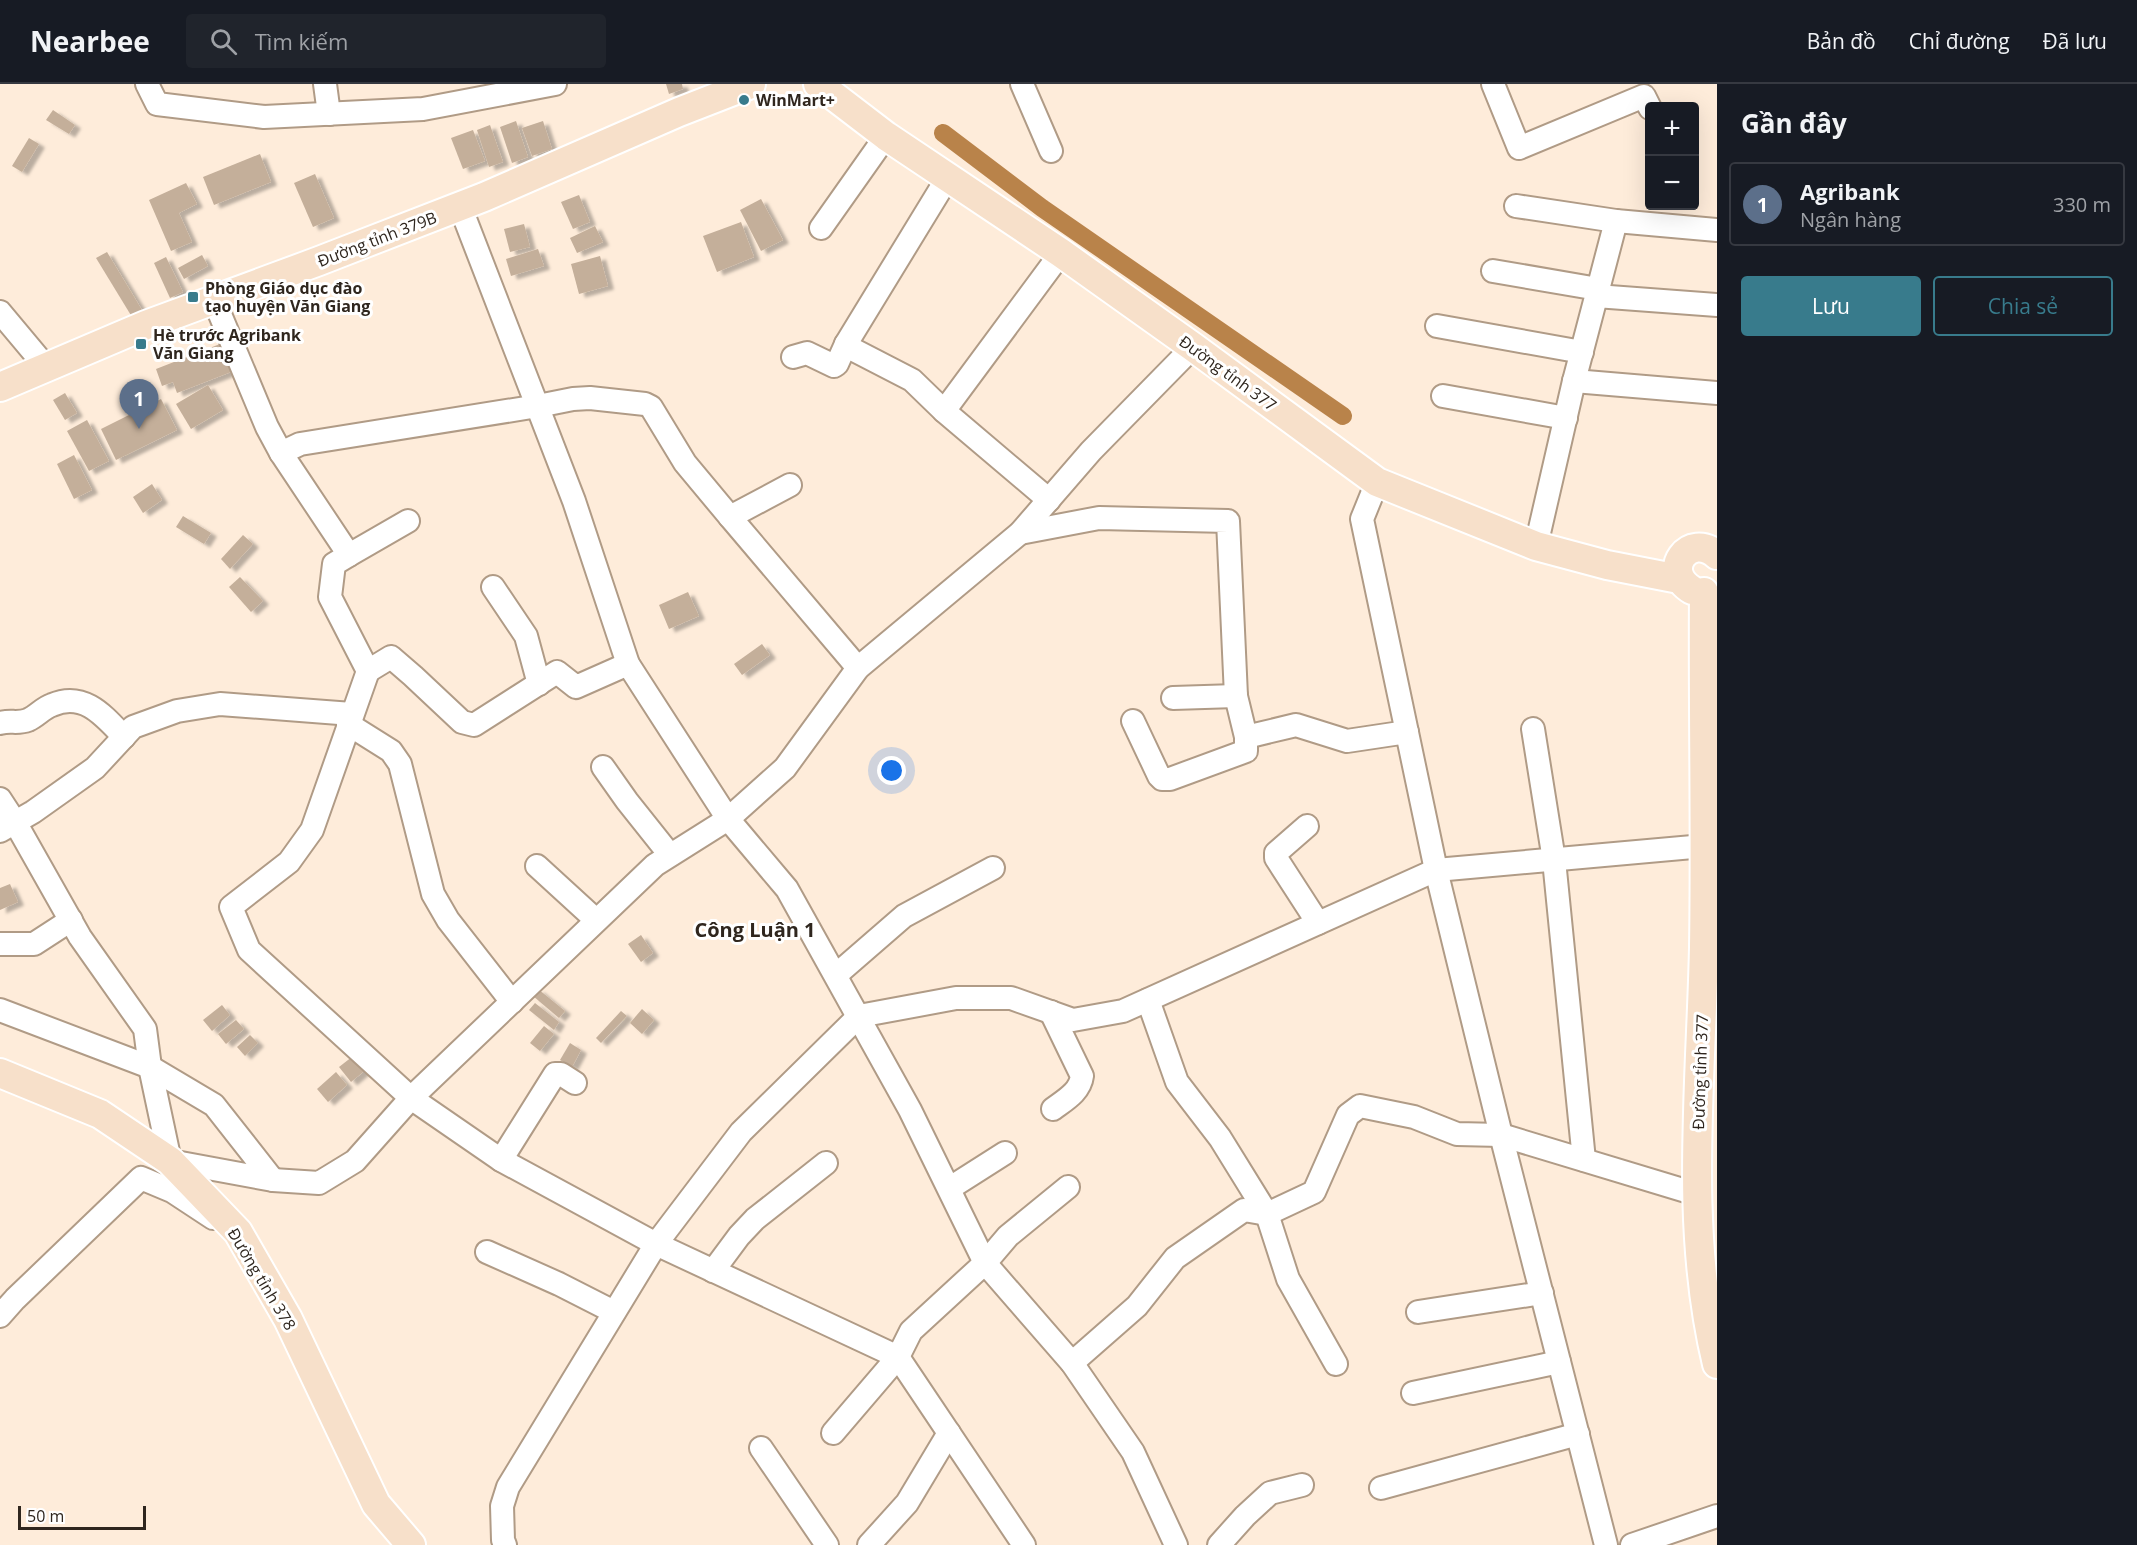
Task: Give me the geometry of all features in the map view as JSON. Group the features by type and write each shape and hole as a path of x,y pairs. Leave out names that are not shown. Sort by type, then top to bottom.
{"main road":[{"name":"Đường tỉnh 379B","path":"0,387 146,325 460,206 679,112 751,84"},
{"name":"Đường tỉnh 377","path":"818,84 886,136 1061,253 1377,482 1536,546 1607,566 1700,584 1704,946 1696,1194 1703,1291 1717,1364"},
{"path":"1717,555 1702,547 1692,548 1684,553 1677,570 1700,584 1717,654"},
{"name":"Đường tỉnh 378","path":"0,1073 100,1114 170,1161 238,1232 288,1319 376,1503 411,1545"}],"street":[{"path":"147,84 157,104 264,117 423,109 473,92 555,84"},
{"path":"325,84 329,114"},
{"path":"1022,84 1051,151"},
{"path":"1493,84 1519,148 1644,96 1647,102"},
{"path":"821,228 886,136"},
{"path":"793,357 807,353 834,366 837,364 846,344 948,177"},
{"path":"460,206 574,501 628,664 728,819 787,889 910,1110 985,1263 1072,1363 1133,1452 1176,1545"},
{"path":"1516,206 1616,221 1717,230"},
{"path":"1536,546 1574,381 1616,221"},
{"path":"944,411 1061,253"},
{"path":"1493,272 1597,292 1717,305"},
{"path":"214,300 267,427 281,453 349,555"},
{"path":"0,312 46,367"},
{"path":"1437,326 1582,352"},
{"path":"846,344 912,380 944,411 1049,500"},
{"path":"0,799 8,826 80,937 145,1029 150,1067 170,1161 273,1179 320,1183 355,1161 411,1098 655,865 728,819 784,768 858,668 1020,533 1091,452 1193,347"},
{"path":"1574,381 1717,393"},
{"path":"1443,396 1566,418"},
{"path":"281,453 300,444 573,399 590,398 645,404 651,407 685,463 858,668"},
{"path":"1377,482 1362,519 1436,870 1606,1545"},
{"path":"730,517 790,485"},
{"path":"1020,533 1099,518 1228,521 1236,696 1247,747 1243,753 1167,779 1159,776 1133,721"},
{"path":"368,671 330,597 334,564 408,521"},
{"path":"493,586 526,636 539,684"},
{"path":"628,664 576,687 557,672 474,725 462,722 391,657 368,671 312,830 289,862 231,907 249,950 411,1098 501,1160 656,1244 898,1357 1024,1545"},
{"path":"1173,698 1236,696"},
{"path":"0,723 28,720 49,706 73,700 96,708 124,737"},
{"path":"8,826 95,768 133,727 177,711 220,704 350,719 391,751 400,764 433,894 448,920 512,1002"},
{"path":"1246,737 1296,725 1347,741 1407,732"},
{"path":"1533,729 1554,860 1584,1160"},
{"path":"603,767 670,855"},
{"path":"1307,826 1281,847 1276,853 1276,858 1318,923"},
{"path":"521,1545 504,1534 502,1506 508,1487 656,1244 741,1132 859,1016 956,998 1011,998 1073,1020 1123,1011 1436,870 1704,846"},
{"path":"537,866 596,920"},
{"path":"836,975 904,916 993,868"},
{"path":"0,944 34,944 70,920"},
{"path":"1148,1000 1177,1082 1220,1138 1267,1214 1288,1279 1336,1364"},
{"path":"0,1010 150,1067 214,1105 273,1179"},
{"path":"1051,1012 1082,1076 1077,1090 1053,1109"},
{"path":"501,1160 555,1074 561,1074 575,1083"},
{"path":"1072,1363 1137,1306 1174,1258 1244,1210 1267,1214 1314,1192 1348,1115 1360,1106 1414,1117 1457,1134 1501,1135 1696,1194"},
{"path":"950,1188 1005,1153"},
{"path":"714,1271 755,1219 826,1162"},
{"path":"0,1316 141,1178 172,1191 238,1232"},
{"path":"833,1433 898,1357 911,1331 985,1263 1008,1236 1068,1187"},
{"path":"487,1252 559,1284 614,1312"},
{"path":"1418,1312 1542,1293"},
{"path":"1413,1393 1559,1362"},
{"path":"869,1545 907,1503 949,1433"},
{"path":"1381,1488 1578,1434"},
{"path":"761,1448 827,1545"},
{"path":"1219,1545 1270,1493 1302,1485"},
{"path":"1632,1545 1717,1516"}],"building":[{"path":"666,84 682,84 683,89 669,94"},
{"path":"53,110 75,125 69,134 46,120"},
{"path":"516,121 528,157 512,163 500,127"},
{"path":"543,121 552,149 532,156 522,128"},
{"path":"490,125 503,162 489,167 477,130"},
{"path":"473,130 485,161 463,169 451,138"},
{"path":"29,138 39,144 22,172 12,166"},
{"path":"260,154 271,182 214,205 203,177"},
{"path":"315,174 334,218 313,227 294,183"},
{"path":"186,183 197,204 179,213 192,242 171,251 149,200"},
{"path":"579,195 590,222 573,229 561,202"},
{"path":"761,199 783,240 761,251 740,210"},
{"path":"741,222 754,257 717,272 703,236"},
{"path":"524,224 530,247 510,252 504,229"},
{"path":"595,226 603,242 577,253 570,238"},
{"path":"538,249 544,266 511,276 506,259"},
{"path":"107,252 142,310 132,317 96,258"},
{"path":"202,255 208,266 184,279 178,268"},
{"path":"600,256 608,286 579,294 571,264"},
{"path":"166,257 183,292 170,298 154,263"},
{"path":"225,342 236,370 177,393 173,382 162,386 156,369"},
{"path":"208,385 223,410 191,429 176,404"},
{"path":"65,393 77,413 65,420 53,400"},
{"path":"161,399 177,430 116,460 101,429"},
{"path":"87,420 109,461 89,471 67,431"},
{"path":"74,455 92,490 74,499 57,464"},
{"path":"152,484 162,500 143,513 133,497"},
{"path":"183,516 211,533 204,544 176,527"},
{"path":"243,535 253,544 230,569 221,559"},
{"path":"240,577 263,601 251,612 229,587"},
{"path":"688,592 699,616 669,629 659,605"},
{"path":"762,644 770,655 742,675 734,664"},
{"path":"10,884 18,902 0,910 0,888"},
{"path":"641,935 653,953 641,962 628,944"},
{"path":"538,989 565,1011 559,1018 533,996"},
{"path":"535,1003 559,1022 554,1030 529,1010"},
{"path":"222,1005 230,1015 212,1031 203,1020"},
{"path":"642,1009 654,1020 642,1034 630,1023"},
{"path":"621,1011 627,1016 601,1043 596,1038"},
{"path":"236,1020 244,1029 226,1044 218,1034"},
{"path":"544,1026 554,1034 540,1051 530,1043"},
{"path":"250,1035 258,1043 245,1056 237,1047"},
{"path":"570,1043 581,1050 572,1067 560,1060"},
{"path":"357,1053 369,1067 351,1082 339,1067"},
{"path":"336,1072 347,1085 328,1102 317,1089"}],"waterway":[{"path":"943,133 1042,208 1343,416"}],"place":[{"name":"WinMart+","path":"744,100"},
{"name":"Phòng Giáo dục đào tạo huyện Văn Giang","path":"193,297"},
{"name":"Hè trước Agribank Văn Giang","path":"141,344"},
{"name":"Agribank","path":"139,429"}],"district":[{"name":"Công Luận 1","path":"755,929"}]}
